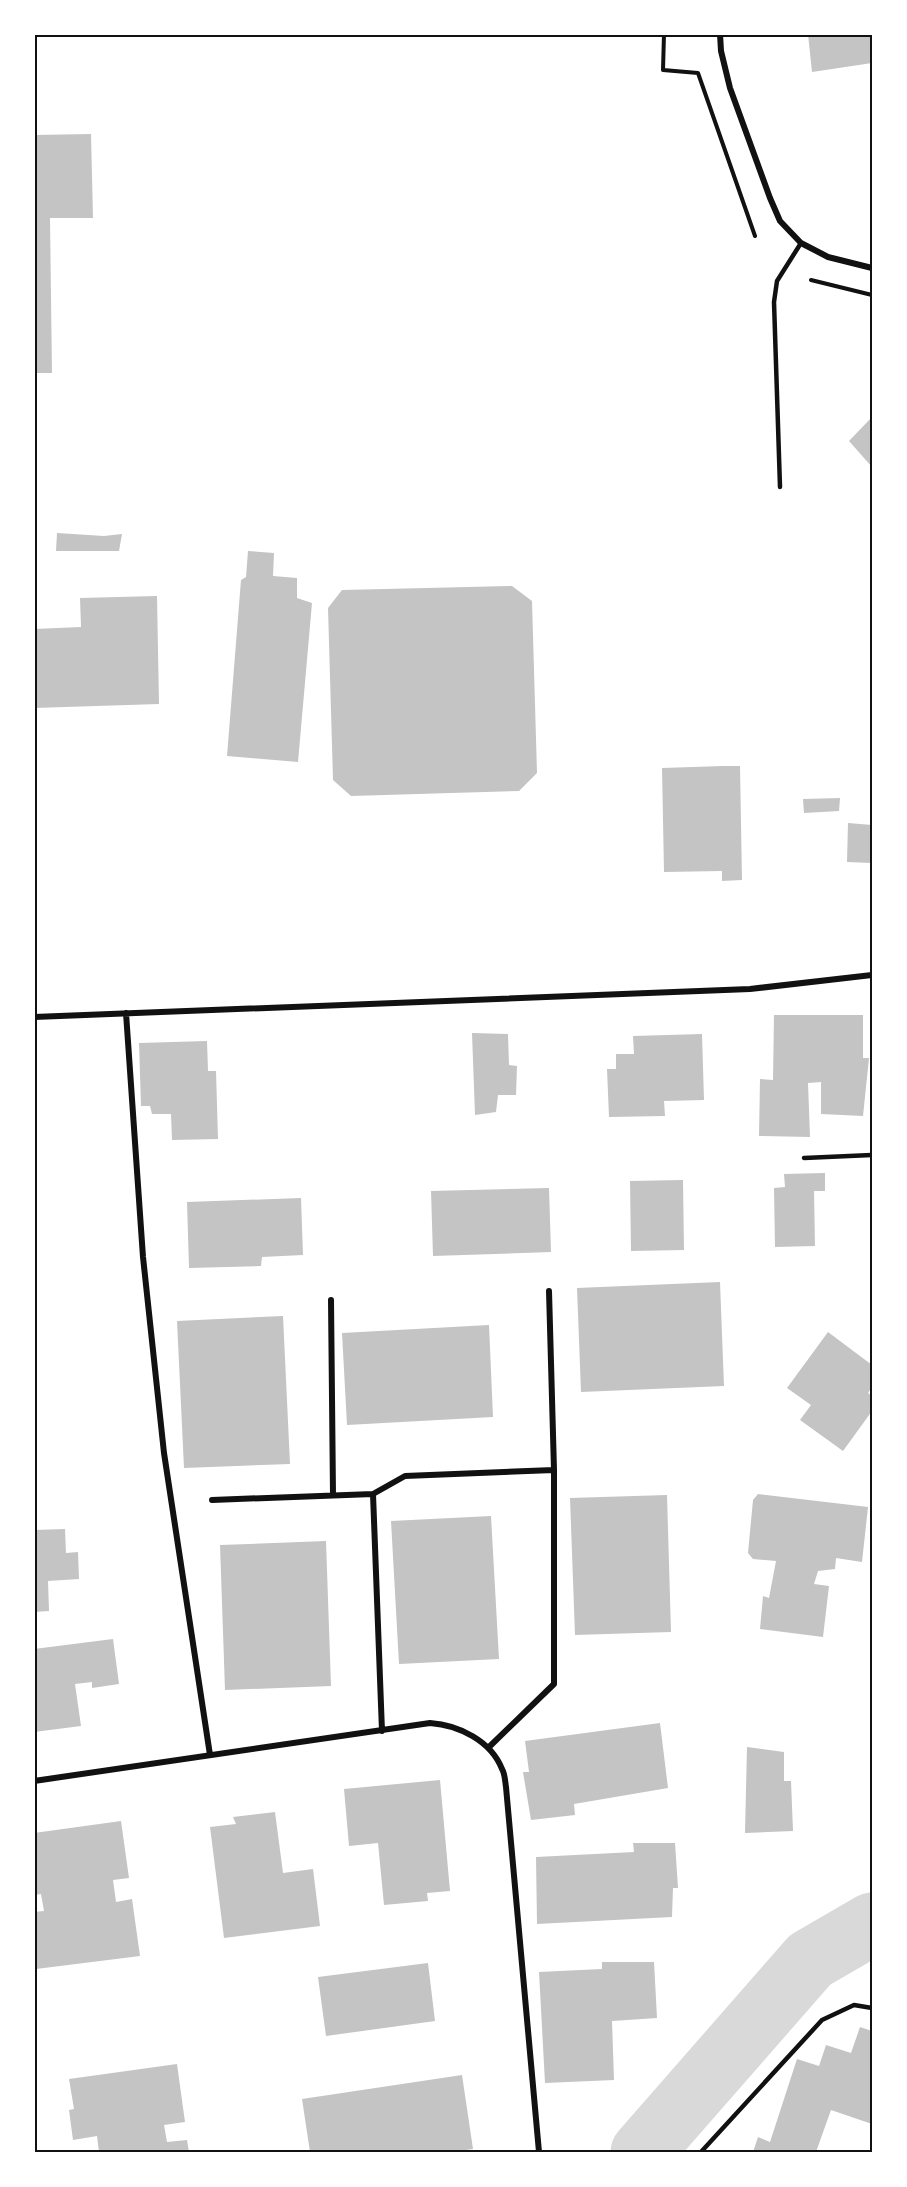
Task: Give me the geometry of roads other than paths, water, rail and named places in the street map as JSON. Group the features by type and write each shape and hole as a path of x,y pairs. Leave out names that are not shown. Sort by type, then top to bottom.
{"street":[{"path":"720,34 730,88 780,221 801,243 828,257 873,268"},
{"path":"34,1017 750,989 873,975"},
{"path":"126,1013 143,1257 163,1442 210,1755"},
{"path":"488,1748 554,1684 554,1470 549,1291"},
{"path":"331,1300 333,1495"},
{"path":"212,1500 373,1494 405,1476 554,1470"},
{"path":"373,1494 382,1731"},
{"path":"34,1781 430,1723 443,1724 466,1733 488,1748 503,1770 506,1787 539,2152"}],"lane":[{"path":"780,487 774,302 777,281 801,243"},
{"path":"804,1158 873,1155"},
{"path":"701,2152 822,2020 854,2005 873,2008"}],"waterway":[{"path":"642,2152 810,1960 872,1924"}]}
